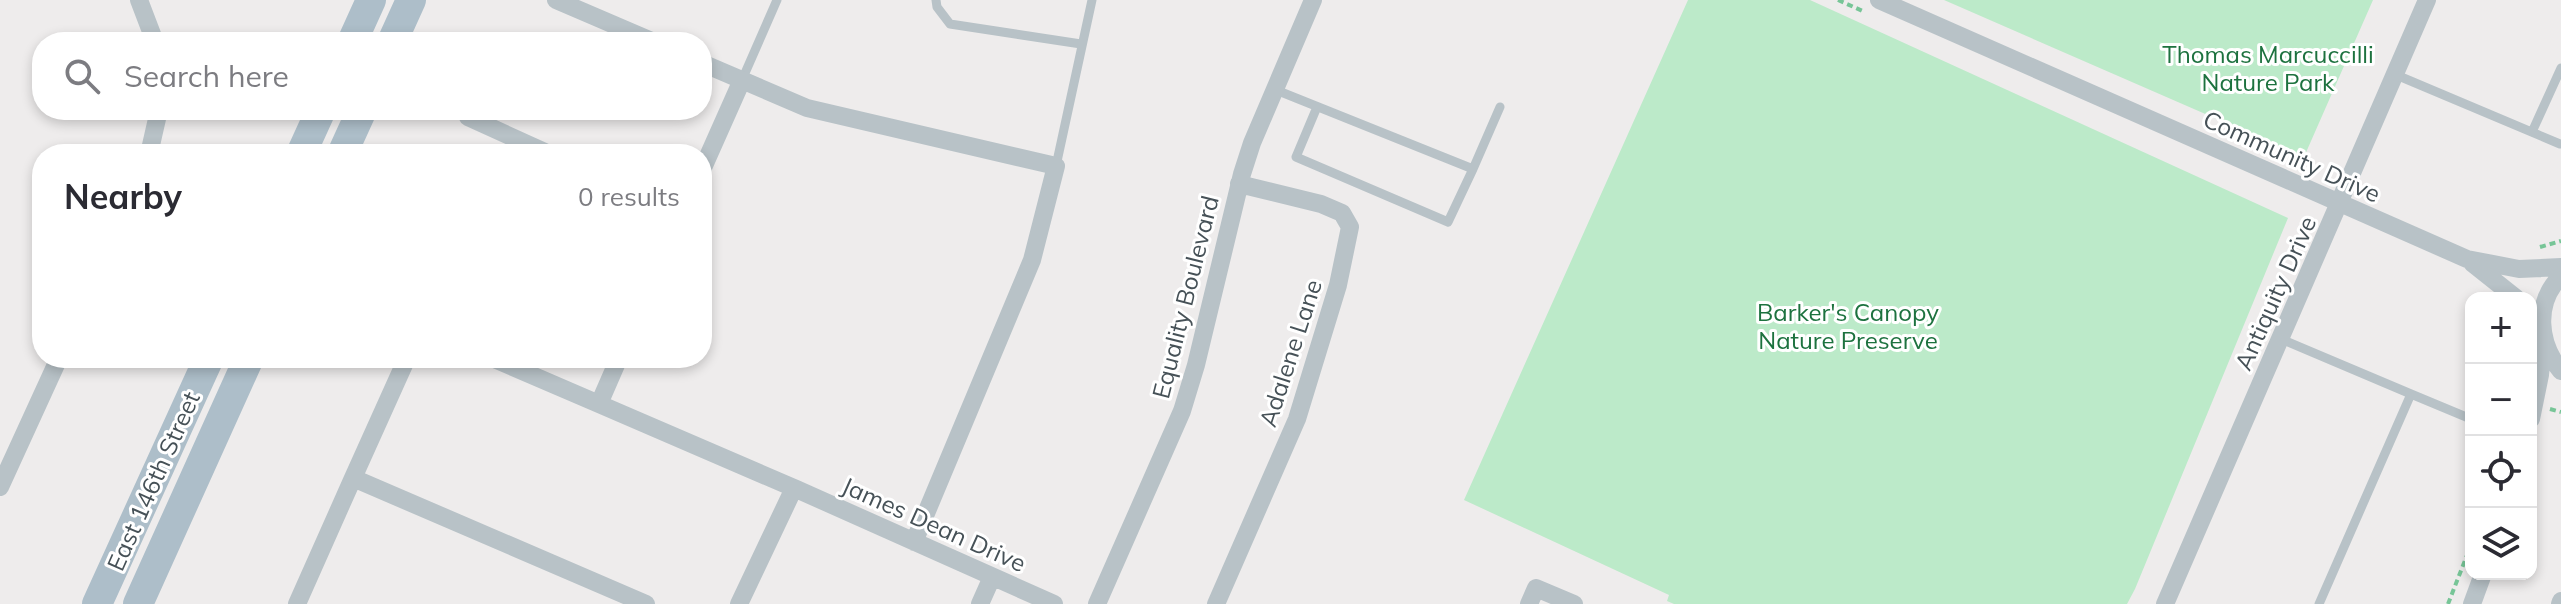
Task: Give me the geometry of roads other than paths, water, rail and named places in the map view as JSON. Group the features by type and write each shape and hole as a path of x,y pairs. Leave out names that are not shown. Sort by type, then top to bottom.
{"main road":[{"path":"357,32 371,0"},
{"path":"397,32 411,0"},
{"path":"306,144 316,120"},
{"path":"347,144 357,120"},
{"name":"East 146th Street","path":"97,604 204,368"},
{"name":"East 146th Street","path":"138,604 244,368"}],"street":[{"path":"139,0 151,32"},
{"path":"556,0 631,32"},
{"name":"Equality Boulevard","path":"1097,604 1182,411 1252,143 1313,0"},
{"name":"Community Drive","path":"1879,0 2467,259 2519,269 2561,267"},
{"name":"Antiquity Drive","path":"2165,604 2427,0"},
{"path":"712,67 807,108 1056,166 1032,260 914,542"},
{"path":"712,148 742,80"},
{"path":"151,144 157,120"},
{"path":"475,120 527,144"},
{"name":"Adalene Lane","path":"1216,604 1297,419 1338,285 1350,227 1342,213 1321,204 1239,184"},
{"name":"Community Drive","path":"2467,259 2508,292"},
{"path":"2537,390 2543,310 2550,289 2561,276"},
{"path":"2537,330 2561,371"},
{"path":"0,487 54,368"},
{"path":"297,604 402,368"},
{"name":"James Dean Drive","path":"515,368 1054,604"},
{"path":"599,404 615,368"},
{"path":"353,478 646,604"},
{"path":"739,604 794,488"},
{"path":"980,604 992,577"},
{"path":"2472,604 2481,580"},
{"path":"1533,596 1574,604"}],"lane":[{"path":"742,80 777,0"},
{"path":"936,0 937,7 950,24 1081,44"},
{"path":"1056,166 1092,0"},
{"path":"2532,132 2561,68"},
{"path":"2394,74 2560,144"},
{"path":"1276,90 1473,169"},
{"path":"1317,107 1296,157 1448,222 1500,107"},
{"path":"2281,339 2465,416"},
{"path":"2319,604 2411,394"}],"park label":[{"name":"Thomas Marcuccilli Nature Park","path":"2268,68"},
{"name":"Barker's Canopy Nature Preserve","path":"1848,326"}]}
